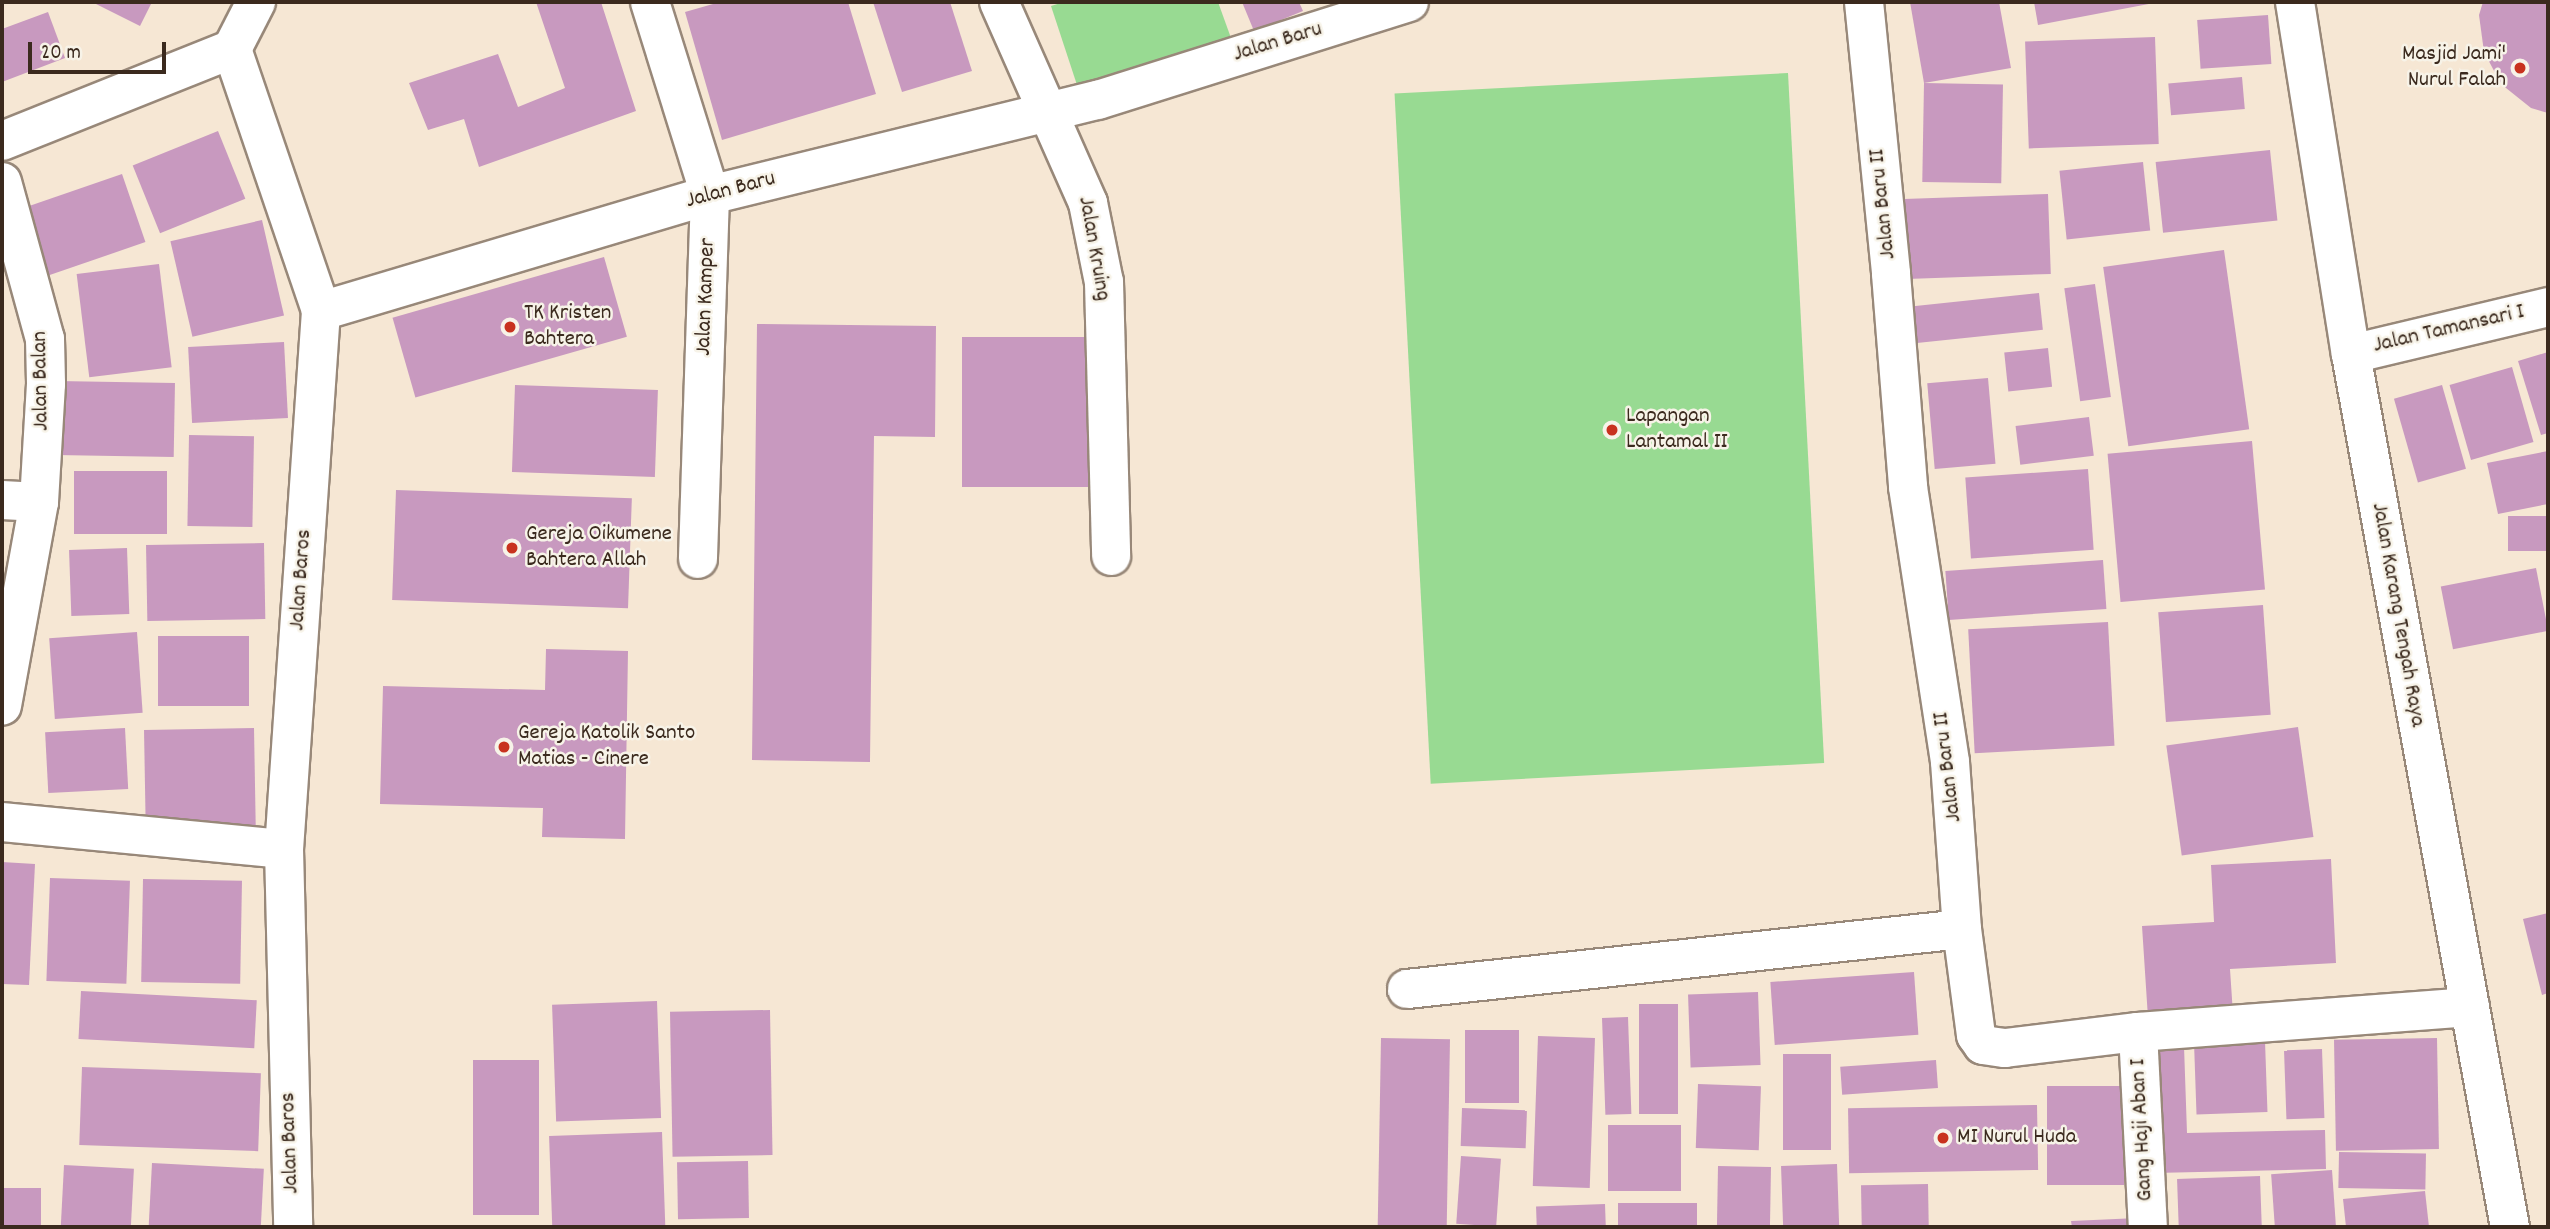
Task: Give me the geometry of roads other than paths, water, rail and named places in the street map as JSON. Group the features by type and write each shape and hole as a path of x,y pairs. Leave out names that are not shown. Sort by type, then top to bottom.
{"street":[{"path":"2,141 232,49 256,2"},
{"name":"Jalan Kamper","path":"650,2 710,195 698,559"},
{"name":"Jalan Kruing","path":"999,2 1050,111 1088,203 1104,282 1111,556"},
{"name":"Jalan Baru","path":"321,311 710,195 1098,100 1409,2"},
{"name":"Jalan Baru II","path":"1864,2 1891,274 1908,486 1950,762 1962,929 1976,1035 1983,1045 2005,1048 2138,1032 2470,1007"},
{"name":"Jalan Karang Tengah Raya","path":"2295,2 2351,354 2510,1227"},
{"path":"232,49 321,311"},
{"name":"Jalan Balan","path":"2,182 46,339 39,502 2,706"},
{"name":"Jalan Tamansari I","path":"2351,354 2548,307"},
{"name":"Jalan Baros","path":"293,1227 284,849 321,311"},
{"path":"2,500 39,502"},
{"path":"2,822 284,849"},
{"path":"1407,989 1962,929"},
{"name":"Gang Haji Aban I","path":"2138,1032 2148,1227"}],"place":[{"name":"Masjid Jami' Nurul Falah","path":"2520,68"},
{"name":"TK Kristen Bahtera","path":"510,327"},
{"name":"Lapangan Lantamal II","path":"1612,430"},
{"name":"Gereja Oikumene Bahtera Allah","path":"512,548"},
{"name":"Gereja Katolik Santo Matias - Cinere","path":"504,747"},
{"name":"MI Nurul Huda","path":"1943,1138"}]}
